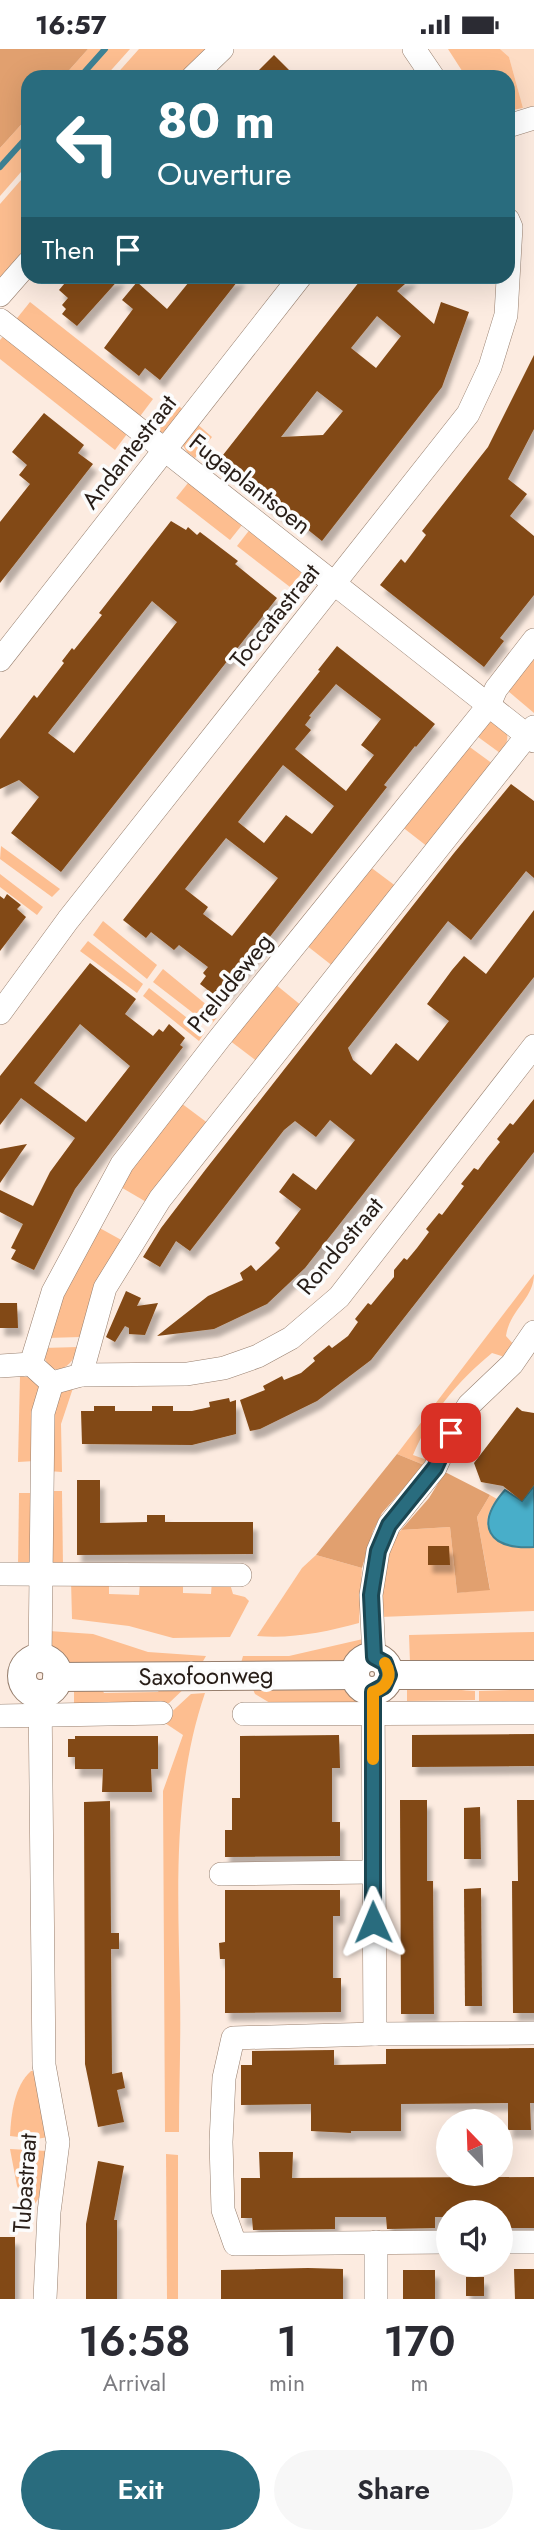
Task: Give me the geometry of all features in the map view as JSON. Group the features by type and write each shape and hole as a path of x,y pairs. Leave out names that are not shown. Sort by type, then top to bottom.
{"street":[{"path":"200,70 222,49"},
{"path":"414,49 428,70"},
{"path":"515,124 534,118"},
{"path":"0,295 21,271"},
{"name":"Andantestraat","path":"0,660 294,284"},
{"name":"Toccatastraat","path":"0,1013 68,920 468,414 485,379 506,315 508,284"},
{"name":"Fugaplantsoen","path":"0,320 489,705 532,735"},
{"name":"Preludeweg","path":"31,1364 53,1291 122,1164 219,1039 489,705 496,689 534,639"},
{"path":"52,1383 81,1375 105,1288 160,1199 504,763 532,735"},
{"name":"Rondostraat","path":"81,1375 187,1374 224,1368 258,1356 291,1338 339,1297 534,1046"},
{"path":"375,2034 371,1595 378,1551 389,1525 435,1468 451,1433 469,1405 512,1364 534,1332"},
{"path":"0,1366 31,1364 52,1383"},
{"path":"33,1683 40,1574 43,1413 52,1383"},
{"path":"0,1574 240,1575"},
{"name":"Saxofoonweg","path":"0,1716 33,1683 373,1683 534,1675"},
{"name":"Saxofoonweg","path":"33,1683 161,1713"},
{"name":"Tubastraat","path":"33,1683 44,2065 58,2142 49,2211 45,2299"},
{"name":"Saxofoonweg","path":"244,1714 373,1683 534,1713"},
{"path":"221,1874 373,1872"},
{"path":"436,2242 235,2244 223,2210 221,2143 224,2078 233,2038 534,2033"},
{"path":"376,2242 376,2299"},
{"path":"513,2242 534,2242"}],"shaded area":[{"path":"0,49 88,49 69,70 21,70 21,125 0,148"},
{"path":"88,49 130,49 111,70 69,70"},
{"path":"139,49 209,49 189,70 120,70"},
{"path":"448,49 500,49 509,57 513,70 462,70"},
{"path":"500,49 534,49 534,107 523,108 515,70 513,70 509,57"},
{"path":"515,79 523,108 515,110"},
{"path":"21,125 21,172 0,196 0,148"},
{"path":"21,180 21,257 0,281 0,204"},
{"path":"30,302 153,399 138,419 14,322"},
{"path":"7,332 130,430 115,450 0,359 0,340"},
{"path":"167,397 185,411 165,433 158,432 146,424"},
{"path":"196,423 212,437 195,458 182,444"},
{"path":"192,478 246,520 230,540 176,498"},
{"path":"251,528 306,568 290,587 237,546"},
{"path":"534,656 534,713 508,691"},
{"path":"492,720 506,729 507,733 507,741 500,753 474,734 482,723"},
{"path":"467,745 493,764 428,847 401,826"},
{"path":"1,846 60,889 52,897 0,859"},
{"path":"369,866 397,887 334,967 306,945"},
{"path":"0,874 43,907 37,915 0,887"},
{"path":"103,921 157,965 147,979 93,935"},
{"path":"88,941 143,984 137,993 80,951"},
{"path":"163,969 219,1015 210,1026 153,982"},
{"path":"275,984 302,1006 258,1062 229,1040"},
{"path":"149,988 205,1032 199,1041 143,996"},
{"path":"181,1103 209,1124 148,1203 119,1186"},
{"path":"96,1226 125,1242 81,1337 46,1338 59,1295"},
{"path":"534,1274 530,1290 508,1327 506,1336 516,1347 508,1358 492,1353 467,1375 446,1399 428,1425 413,1455 427,1460 424,1465 397,1454"},
{"path":"79,1347 70,1363 59,1369 49,1365 42,1348"},
{"path":"20,1376 32,1378 40,1386 35,1461 18,1462"},
{"path":"73,1388 61,1424 62,1472 48,1471 49,1417 60,1392"},
{"path":"397,1454 424,1465 382,1513 373,1531 362,1568 316,1555"},
{"path":"445,1472 490,1495 477,1517 490,1590 457,1593 450,1527 401,1530 429,1498"},
{"path":"48,1491 62,1491 63,1566 51,1563"},
{"path":"19,1493 33,1493 31,1559 28,1564 18,1566"},
{"path":"490,1495 497,1499 487,1521 494,1537 511,1545 534,1547 534,1611 380,1617 387,1547 401,1530 450,1527 457,1593 490,1589 477,1517"},
{"path":"316,1555 362,1568 359,1623 309,1634 257,1636 302,1568"},
{"path":"71,1580 109,1581 109,1594 139,1595 140,1582 183,1581 183,1593 211,1594 212,1581 230,1584 233,1594 249,1601 230,1637 173,1638 129,1626 72,1619"},
{"path":"49,1631 93,1634 148,1652 206,1656 202,1663 66,1667 58,1655 49,1650"},
{"path":"534,1632 534,1663 410,1663 409,1635"},
{"path":"363,1639 363,1648 346,1663 241,1663 243,1656 289,1656"},
{"path":"407,1682 475,1691 475,1700 407,1701"},
{"path":"534,1682 534,1701 479,1701 479,1691 510,1690"},
{"path":"98,1683 104,1693 158,1692 164,1683 189,1684 169,1703 74,1703 74,1686"},
{"path":"251,1685 347,1686 360,1696 364,1708 341,1702 270,1703 255,1694"},
{"path":"205,1693 187,1766 179,1842 179,2132 165,2132 163,1791 183,1735 165,1723 165,1718 191,1694"},
{"path":"31,2071 36,2071 49,2137 36,2139 10,2136 17,2093"},
{"path":"10,2149 47,2151 42,2188 32,2207 28,2207 17,2186"},
{"path":"166,2154 178,2155 178,2299 167,2299"}],"water":[{"path":"534,1486 534,1547 518,1547 496,1540 488,1524 495,1503 505,1490 522,1501"}],"building":[{"path":"274,55 289,70 259,70"},
{"path":"64,284 115,284 77,326 62,314 66,309 62,305 68,298 59,290"},
{"path":"135,284 139,284 167,309 187,284 235,284 160,380 145,368 139,376 104,348 133,309 122,300"},
{"path":"357,284 405,284 397,291 434,324 441,302 469,312 442,387 322,541 287,513 284,517 257,496 260,492 233,470 235,468 223,455","holes":["377,316 401,336 376,368 351,348","317,391 343,411 323,435 281,437"]},
{"path":"534,355 534,429 508,479 527,494 510,516 534,536 534,595 500,638 504,641 484,667 380,585 401,559 405,563 426,535 422,531 488,447"},
{"path":"44,413 84,445 78,453 93,464 0,583 0,522 30,484 19,475 27,465 12,452"},
{"path":"171,521 186,530 188,527 197,535 200,532 238,561 235,564 277,598 61,872 11,833 39,797 19,780 0,789 0,739 34,695 37,698 72,648 74,650 102,615 99,613","holes":["152,601 177,622 74,753 48,733"]},
{"path":"337,646 435,724 384,785 387,787 226,993 223,990 217,997 200,984 208,967 179,945 174,950 151,932 146,938 123,920 320,671 318,670","holes":["336,684 381,719 361,745 374,755 346,791 295,749 311,730 305,725 311,717 309,716","283,765 334,806 312,834 286,815 264,843 238,822","226,838 278,878 232,936 203,914 208,907 185,889"]},
{"path":"511,784 534,801 534,878 526,871 471,940 448,921 348,1048 353,1060 371,1075 396,1043 418,1061 449,1021 427,1004 452,970 464,956 486,974 534,910 534,977 305,1268 267,1304 214,1329 157,1336 208,1296 243,1280 240,1273 251,1265 256,1271 268,1260 280,1248 275,1243 301,1209 279,1192 293,1173 316,1190 355,1140 330,1120 316,1137 295,1121 284,1130 190,1251 176,1241 160,1267 143,1257 161,1228 206,1169"},
{"path":"7,894 21,905 17,909 26,917 0,951 0,896 4,899"},
{"path":"90,963 136,999 125,1014 153,1036 159,1029 163,1032 169,1024 185,1038 180,1045 183,1047 75,1189 34,1270 11,1259 16,1250 11,1248 23,1224 0,1212 0,1190 33,1206 50,1172 75,1138 21,1098 0,1125 0,1076","holes":["80,1024 130,1066 86,1122 34,1083"]},
{"path":"534,1099 534,1152 371,1360 317,1401 260,1429 250,1431 240,1400 265,1390 263,1386 282,1376 284,1380 301,1373 315,1361 313,1358 329,1345 332,1348 348,1336 358,1322 355,1319 368,1303 371,1305 394,1277 394,1270 417,1248 429,1232 426,1229 439,1213 442,1215 464,1186 461,1184 474,1168 478,1170 500,1142 497,1139 510,1123 513,1125"},
{"path":"27,1144 0,1183 0,1149"},
{"path":"126,1291 141,1298 137,1306 158,1303 145,1335 129,1334 129,1328 125,1326 115,1342 106,1337"},
{"path":"0,1303 17,1303 18,1328 0,1328"},
{"path":"229,1398 230,1402 236,1400 236,1434 192,1445 82,1444 81,1411 94,1411 94,1406 115,1406 115,1411 152,1411 152,1406 173,1406 173,1411 192,1411 210,1407 209,1402"},
{"path":"517,1407 522,1411 534,1413 534,1485 522,1501 503,1486 481,1482 474,1463"},
{"path":"77,1480 100,1480 100,1523 147,1522 147,1515 165,1515 165,1522 253,1522 253,1554 77,1555"},
{"path":"428,1546 449,1546 450,1565 428,1565"},
{"path":"534,1734 534,1766 412,1767 412,1735"},
{"path":"339,1735 340,1768 332,1768 332,1822 340,1822 340,1856 225,1857 225,1830 232,1830 232,1798 240,1798 240,1736"},
{"path":"75,1736 158,1736 158,1769 151,1769 152,1792 102,1792 103,1769 75,1769 75,1757 68,1757 68,1739 75,1739"},
{"path":"400,1800 427,1800 427,1881 433,1881 434,2014 401,2014"},
{"path":"517,1800 534,1800 534,2013 513,2013 512,1881 518,1881"},
{"path":"110,1801 111,1933 119,1933 119,1949 111,1949 112,2074 122,2072 125,2088 117,2090 124,2122 98,2127 85,2064 84,1802"},
{"path":"480,1807 481,1859 464,1859 464,1808"},
{"path":"481,1888 482,2006 465,2006 464,1889"},
{"path":"225,1890 340,1890 340,1916 333,1916 333,1978 341,1978 341,2012 225,2013 225,1959 220,1959 219,1943 225,1942"},
{"path":"534,2048 531,2130 513,2130 513,2109 508,2109 508,2103 401,2104 401,2131 351,2133 311,2131 311,2104 241,2105 241,2065 252,2065 252,2051 334,2050 334,2065 386,2064 386,2049"},
{"path":"259,2152 293,2152 292,2178 436,2177 436,2186 513,2186 513,2177 534,2177 534,2228 513,2228 513,2200 436,2200 435,2228 387,2229 386,2217 335,2217 335,2229 253,2230 252,2218 241,2218 241,2178 260,2178"},
{"path":"98,2161 124,2166 114,2220 117,2220 117,2299 86,2299 86,2224"},
{"path":"0,2237 15,2237 15,2299 0,2299"},
{"path":"343,2269 343,2299 221,2299 221,2270"},
{"path":"514,2269 534,2269 534,2299 515,2299"},
{"path":"403,2270 435,2270 435,2299 403,2299"},
{"path":"466,2277 484,2277 484,2296 466,2296"}],"waterway":[{"path":"86,70 105,49"},
{"path":"0,167 21,144"}],"slow traffic":[{"path":"373,1759 373,1692 381,1689 388,1679 389,1671 385,1663"}],"route":[{"path":"373,1922 373,1692 384,1686 389,1675 385,1663 374,1657 371,1595 378,1551 389,1525 435,1468 451,1433"}]}
